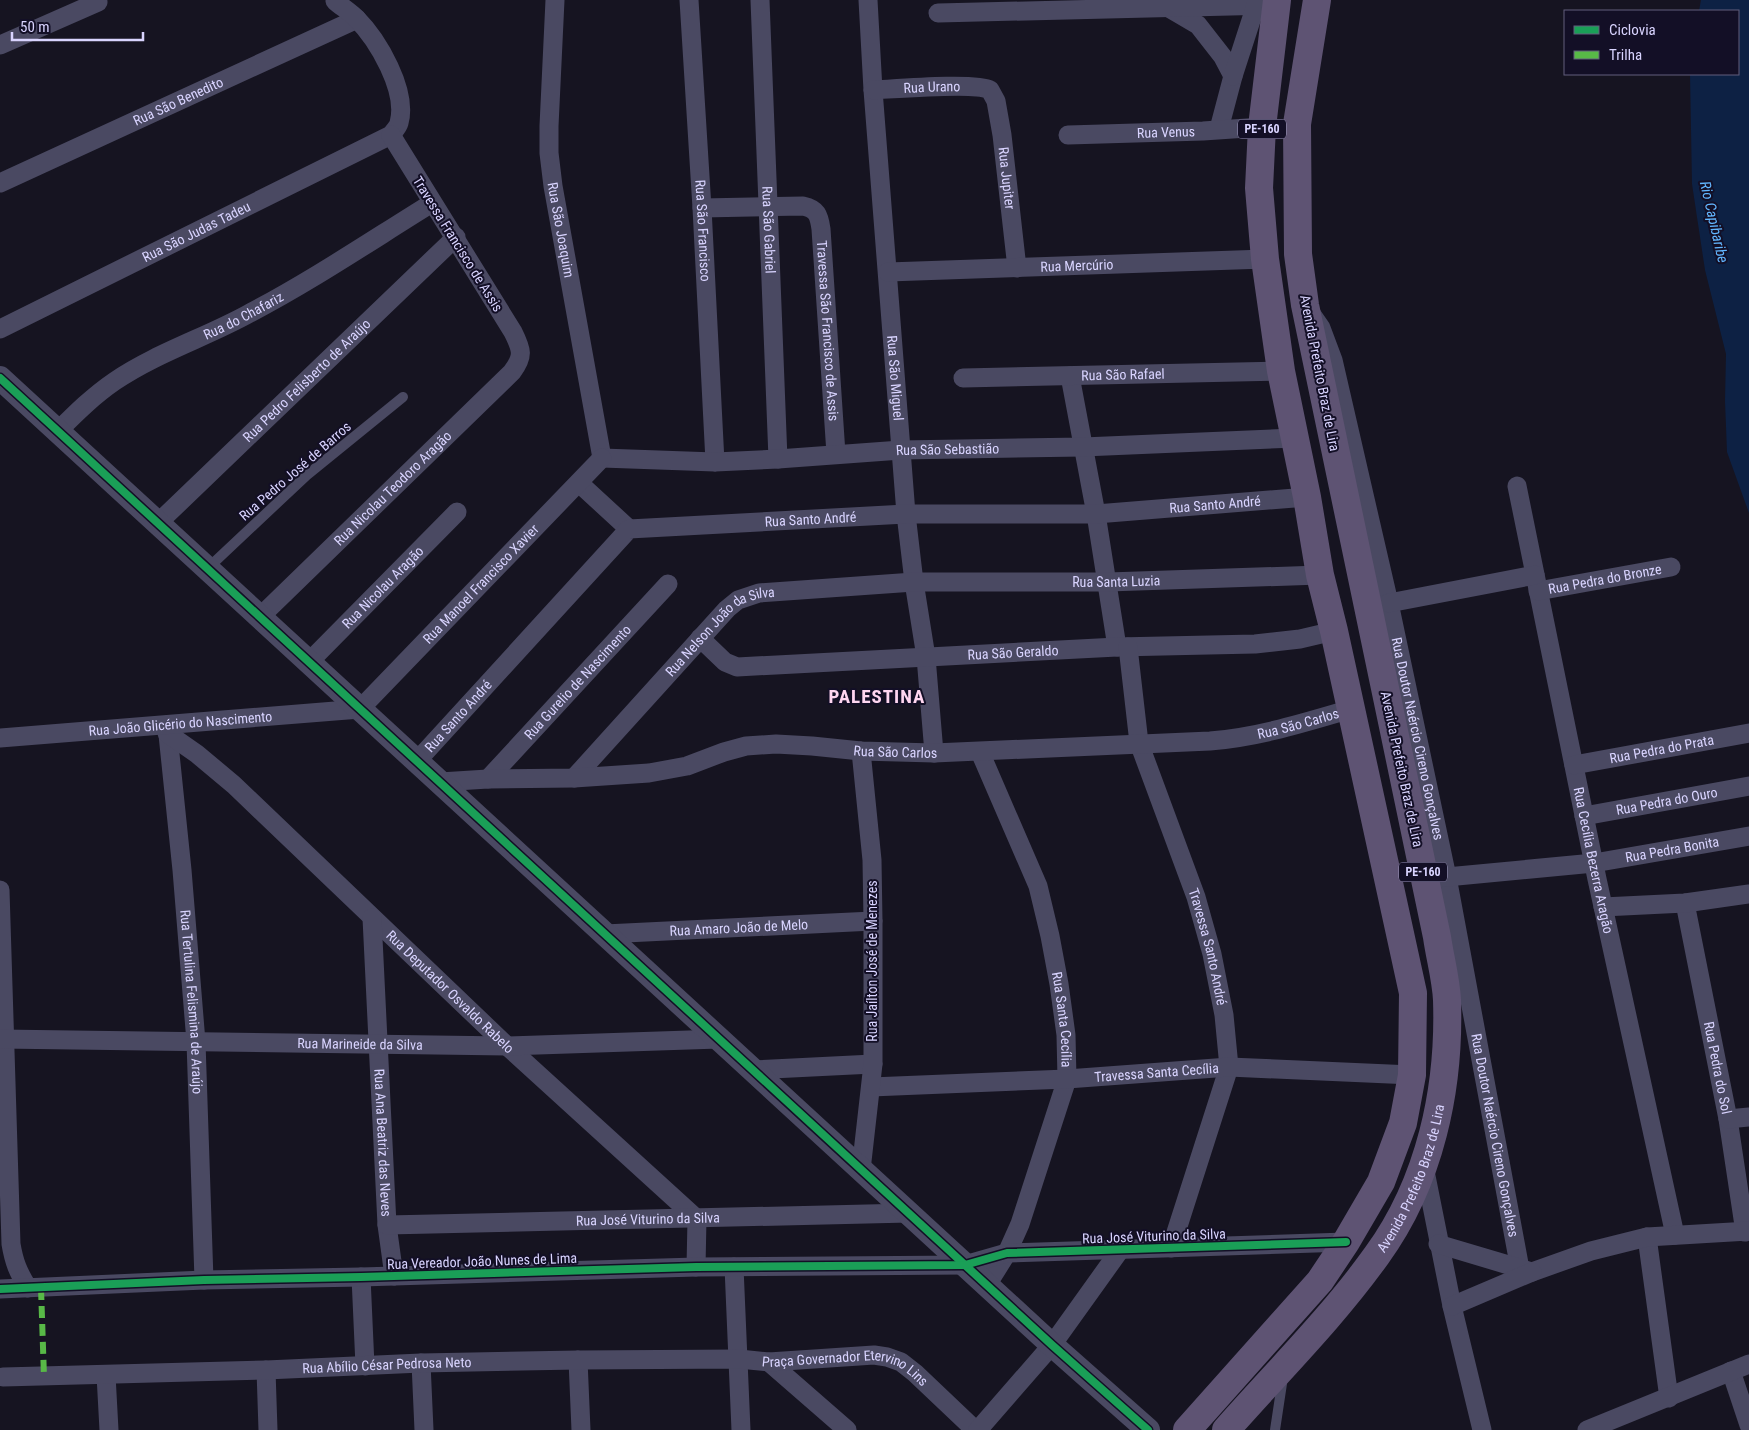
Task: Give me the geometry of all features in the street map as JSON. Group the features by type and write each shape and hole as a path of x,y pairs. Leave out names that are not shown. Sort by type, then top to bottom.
{"main road":[{"name":"Avenida Prefeito Braz de Lira","path":"1226,1430 1241,1420 1286,1362 1339,1305 1378,1254 1404,1213 1423,1165 1439,1111 1447,1053 1447,998 1437,937 1436,878 1305,305 1298,254 1297,124 1317,0"},
{"name":"PE-160","path":"1266,259 1260,188 1270,3"},
{"name":"Avenida Prefeito Braz de Lira","path":"1187,1430 1320,1281 1346,1242 1381,1182 1403,1123 1412,1075 1413,993 1334,631 1320,575 1307,496 1281,371 1266,259"}],"street":[{"name":"Rua São Joaquim","path":"555,0 549,153 553,186 602,458"},
{"name":"Rua São Francisco","path":"689,0 715,462"},
{"name":"Rua São Gabriel","path":"760,0 778,459"},
{"name":"Rua São Miguel","path":"868,0 873,90 906,514 926,657 934,753"},
{"path":"335,1 357,19 384,56 393,76 400,100 400,113 399,124 391,135"},
{"path":"0,45 98,2"},
{"path":"938,13 1168,8 1270,3 1233,76 1219,130"},
{"path":"1168,8 1198,25 1223,57 1233,76"},
{"name":"Rua São Benedito","path":"0,183 357,19"},
{"name":"Rua Urano","path":"873,90 956,86 982,87 990,90"},
{"name":"Rua Jupiter","path":"990,90 996,101 1002,135 1017,268"},
{"name":"Rua Venus","path":"1068,135 1262,127"},
{"name":"Travessa Francisco de Assis","path":"391,135 432,203 456,237 513,332 522,355"},
{"name":"Rua São Judas Tadeu","path":"0,329 391,135"},
{"name":"Rua do Chafariz","path":"58,431 84,405 116,380 145,364 250,314 432,203"},
{"path":"702,208 769,206"},
{"name":"Travessa São Francisco de Assis","path":"769,206 803,206 814,209 818,213 821,229 836,454"},
{"name":"Rua Pedro Felisberto de Araújo","path":"158,523 456,237"},
{"name":"Rua Mercúrio","path":"888,272 1266,259"},
{"name":"Rua Doutor Naércio Cireno Gonçalves","path":"1305,305 1322,328 1333,360 1389,603 1436,878 1526,1271"},
{"name":"Rua Nicolau Teodoro Aragão","path":"260,617 512,372 522,355"},
{"name":"Rua São Rafael","path":"964,378 1281,371"},
{"name":"Travessa Santo André","path":"1070,376 1139,743 1196,897 1212,954 1224,1015 1229,1067 1171,1248"},
{"path":"0,378 861,1170 1148,1430"},
{"name":"Rua São Sebastião","path":"602,458 715,462 901,450 1083,447 1295,438"},
{"name":"Rua Manoel Francisco Xavier","path":"360,709 602,458"},
{"path":"579,483 629,529"},
{"name":"Rua Cecília Bezerra Aragão","path":"1517,486 1584,816 1675,1235"},
{"name":"Rua Santo André","path":"417,761 629,529 906,514 1096,514 1307,496"},
{"name":"Rua Nicolau Aragão","path":"309,662 457,512"},
{"name":"Rua Pedra do Bronze","path":"1389,603 1671,567"},
{"name":"Rua Santa Luzia","path":"914,582 1108,582 1320,575"},
{"name":"Rua Nelson João da Silva","path":"574,778 700,638 738,600 748,596 776,592 914,582"},
{"name":"Rua Gurelio de Nascimento","path":"488,779 668,584"},
{"name":"Rua São Geraldo","path":"700,638 725,662 738,667 1122,647 1255,644 1300,639 1334,631"},
{"name":"Rua João Glicério do Nascimento","path":"0,738 167,729 360,709"},
{"name":"Rua São Carlos","path":"440,782 488,779 574,778 670,770 703,762 724,752 746,746 776,744 862,751 934,753 1139,743 1210,742 1266,734 1350,710"},
{"name":"Rua Deputador Osvaldo Rabelo","path":"167,729 234,785 507,1046 697,1219"},
{"name":"Rua Tertulina Felismina de Araújo","path":"167,729 182,870 196,1042 204,1280"},
{"name":"Rua Pedra do Prata","path":"1574,765 1749,733"},
{"name":"Rua Jaílton José de Menezes","path":"861,1170 873,1064 872,860 862,751"},
{"name":"Rua Santa Cecília","path":"980,752 1038,886 1060,984 1066,1035 1067,1079 1020,1224 1007,1253 987,1285"},
{"name":"Rua Pedra do Ouro","path":"1584,816 1749,786"},
{"name":"Rua Pedra Bonita","path":"1436,878 1594,863 1749,836"},
{"path":"0,890 2,1039 11,1244 14,1261 28,1288"},
{"path":"1604,907 1684,903 1749,894"},
{"name":"Rua Pedra do Sol","path":"1452,1306 1526,1271 1598,1248 1647,1236 1747,1231 1728,1119 1684,903"},
{"name":"Rua Ana Beatriz das Neves","path":"372,918 387,1225 394,1276"},
{"name":"Rua Amaro João de Melo","path":"605,934 873,921"},
{"name":"Rua Marineide da Silva","path":"2,1039 507,1046 719,1039"},
{"path":"753,1070 873,1064"},
{"name":"Travessa Santa Cecília","path":"871,1087 1067,1079 1229,1067 1412,1075"},
{"path":"1728,1119 1749,1116"},
{"path":"1423,1165 1438,1244 1482,1430"},
{"name":"Rua José Viturino da Silva","path":"387,1225 908,1213"},
{"path":"696,1267 697,1219"},
{"path":"1647,1236 1669,1398"},
{"name":"Rua José Viturino da Silva","path":"965,1265 1007,1253 1346,1242"},
{"path":"1438,1244 1526,1271"},
{"path":"977,1430 1052,1344 1120,1250"},
{"name":"Rua Vereador João Nunes de Lima","path":"0,1289 204,1280 696,1267 965,1265"},
{"path":"734,1267 741,1430"},
{"path":"361,1277 365,1366"},
{"name":"Praça Governador Etervino Lins","path":"769,1362 853,1356 887,1357 901,1362 915,1373 977,1430"},
{"name":"Rua Abílio César Pedrosa Neto","path":"3,1378 421,1363 739,1359 769,1362"},
{"path":"578,1360 581,1430"},
{"name":"Praça Governador Etervino Lins","path":"769,1362 847,1430"},
{"path":"421,1363 424,1430"},
{"path":"1587,1430 1749,1364"},
{"path":"266,1370 268,1430"},
{"path":"1731,1372 1749,1424"},
{"path":"106,1375 109,1430"}],"lane":[{"name":"Rua Pedro José de Barros","path":"207,568 302,480 403,397"},
{"path":"1275,1430 1286,1362"}],"water":[{"name":"Rio Capibaribe","path":"1701,0 1749,0 1749,513 1727,452 1726,354 1705,270 1692,184 1690,75 1739,75 1739,10 1699,10"}],"marked path":[{"path":"41,1288 44,1377"}],"cycle path":[{"path":"0,378 1052,1345 1148,1430"},
{"path":"0,1289 204,1280 696,1267 965,1265 1007,1253 1346,1242"}],"district":[{"name":"PALESTINA","path":"877,696"}]}
